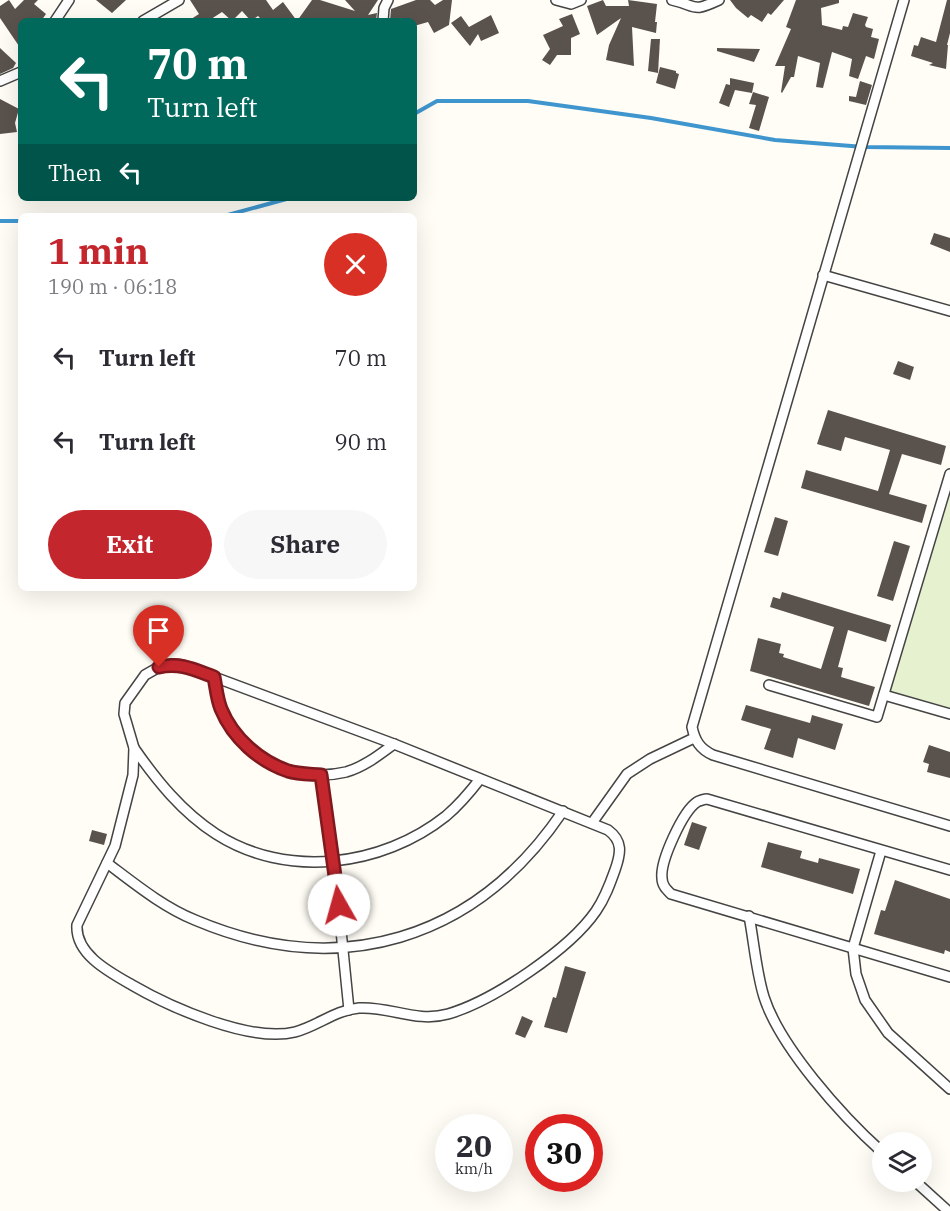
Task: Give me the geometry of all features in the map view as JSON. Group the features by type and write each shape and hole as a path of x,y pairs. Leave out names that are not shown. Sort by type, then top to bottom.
{"street":[{"path":"57,18 69,0"},
{"path":"148,18 179,0"},
{"path":"383,18 384,8 388,0"},
{"path":"556,0 571,4 581,0"},
{"path":"672,0 692,8 700,8 719,0"},
{"path":"904,0 692,727 698,745 713,755 950,826"},
{"path":"0,81 18,73"},
{"path":"823,275 950,311"},
{"path":"770,685 877,717 950,474"},
{"path":"174,664 394,744 592,823 608,830 618,840 621,854 603,901 590,920 544,961 502,988 440,1016 415,1016 370,1008 349,1010 294,1032 283,1034 236,1027 189,1013 159,1000 126,981 87,953 77,937 79,918 108,863 118,838 133,775 134,748 124,708 127,698 145,675 159,667 174,664"},
{"path":"214,677 221,708 237,736 260,758 289,771 321,775 348,771 372,761 394,744"},
{"path":"884,695 950,714"},
{"path":"592,823 627,774 650,759 694,738"},
{"path":"134,748 169,794 215,833 242,848 272,858 302,862 358,858 405,842 447,815 480,779"},
{"path":"321,775 344,949 349,1010"},
{"path":"950,870 706,799 698,801 685,816 670,845 662,873 662,881 671,894 950,977"},
{"path":"108,863 148,895 194,920 232,934 293,948 344,949 390,941 434,925 475,902 511,874 544,840 563,811"},
{"path":"881,851 853,948 856,974 865,1000 888,1033 950,1089"},
{"path":"749,916 764,997 782,1033 792,1051 857,1129 872,1143"},
{"path":"927,1192 948,1211"}],"green space":[{"path":"950,488 950,710 889,692"}],"building":[{"path":"9,0 15,9 24,0 38,0 34,4 46,14 43,18 18,18 18,45 0,18 0,6"},
{"path":"96,0 126,0 112,13"},
{"path":"190,0 266,0 273,10 283,2 295,18 260,18 258,16 248,18 242,11 235,18 229,18 222,12 213,18 193,18 199,14"},
{"path":"312,0 320,0 355,11 345,0 378,0 368,15 377,13 376,18 299,18"},
{"path":"416,0 430,0 435,5 443,0 452,0 449,25 434,33 428,22 417,25 417,18 390,18 391,9"},
{"path":"603,0 606,6 629,6 628,0 657,4 656,33 632,27 634,66 606,60 609,45 621,18 597,35 587,6"},
{"path":"730,0 784,0 771,15 768,13 762,22 751,15 748,18"},
{"path":"796,0 839,0 839,3 821,8 822,25 842,30 843,26 848,27 853,13 868,17 865,25 873,29 871,37 879,39 874,59 866,56 858,79 849,76 852,59 832,52 823,88 816,87 820,63 798,56 794,77 791,77 781,92 785,66 775,66 791,29 786,27"},
{"path":"947,0 950,0 950,33 946,69 929,65 933,63 911,56 914,45 918,46 921,37 936,42"},
{"path":"572,14 580,34 571,38 571,55 557,55 550,65 542,60 550,49 543,35 563,26 559,19"},
{"path":"491,15 499,33 481,41 478,34 470,46 451,23 461,16 469,27"},
{"path":"651,39 660,39 658,73 648,71"},
{"path":"0,48 16,63 13,68 0,74"},
{"path":"717,48 760,49 754,62 717,51"},
{"path":"660,67 679,74 675,89 656,83"},
{"path":"730,78 754,83 752,93 735,90 729,107 719,103 726,84 730,85"},
{"path":"860,81 872,85 866,105 849,101 849,96 856,97"},
{"path":"753,92 769,97 759,131 749,128 756,105 749,104"},
{"path":"0,99 18,108 18,112 15,123 17,132 0,134"},
{"path":"934,233 950,238 950,252 930,244"},
{"path":"898,361 914,367 910,380 893,374"},
{"path":"828,410 946,446 941,465 902,454 889,494 927,505 922,523 801,488 806,470 878,491 890,450 845,437 841,451 817,444"},
{"path":"775,517 788,521 778,556 764,552"},
{"path":"894,541 910,546 893,601 877,596"},
{"path":"782,592 891,625 886,642 848,630 838,667 843,668 841,677 875,687 869,706 750,671 758,638 781,644 779,653 784,654 783,657 821,669 834,627 770,607 773,597 780,599"},
{"path":"746,705 810,723 812,715 843,724 835,750 798,738 793,758 764,749 771,729 741,720"},
{"path":"929,745 950,752 950,778 927,772 929,764 923,762"},
{"path":"692,822 707,827 699,850 684,845"},
{"path":"92,830 107,834 104,845 89,841"},
{"path":"768,842 802,851 800,858 818,863 819,858 860,869 853,894 761,867"},
{"path":"895,880 950,899 950,952 945,950 944,954 874,934 881,910 885,911"},
{"path":"565,966 586,972 567,1033 544,1027 553,997 556,998"},
{"path":"522,1016 533,1021 525,1038 515,1034"}],"waterway":[{"path":"417,112 437,101 528,101 651,118 775,140 864,147 950,148"},
{"path":"235,213 279,201"},
{"path":"0,221 18,221"}],"route":[{"path":"159,667 182,665 214,677 221,708 237,736 260,758 289,771 321,775 339,905"}]}
